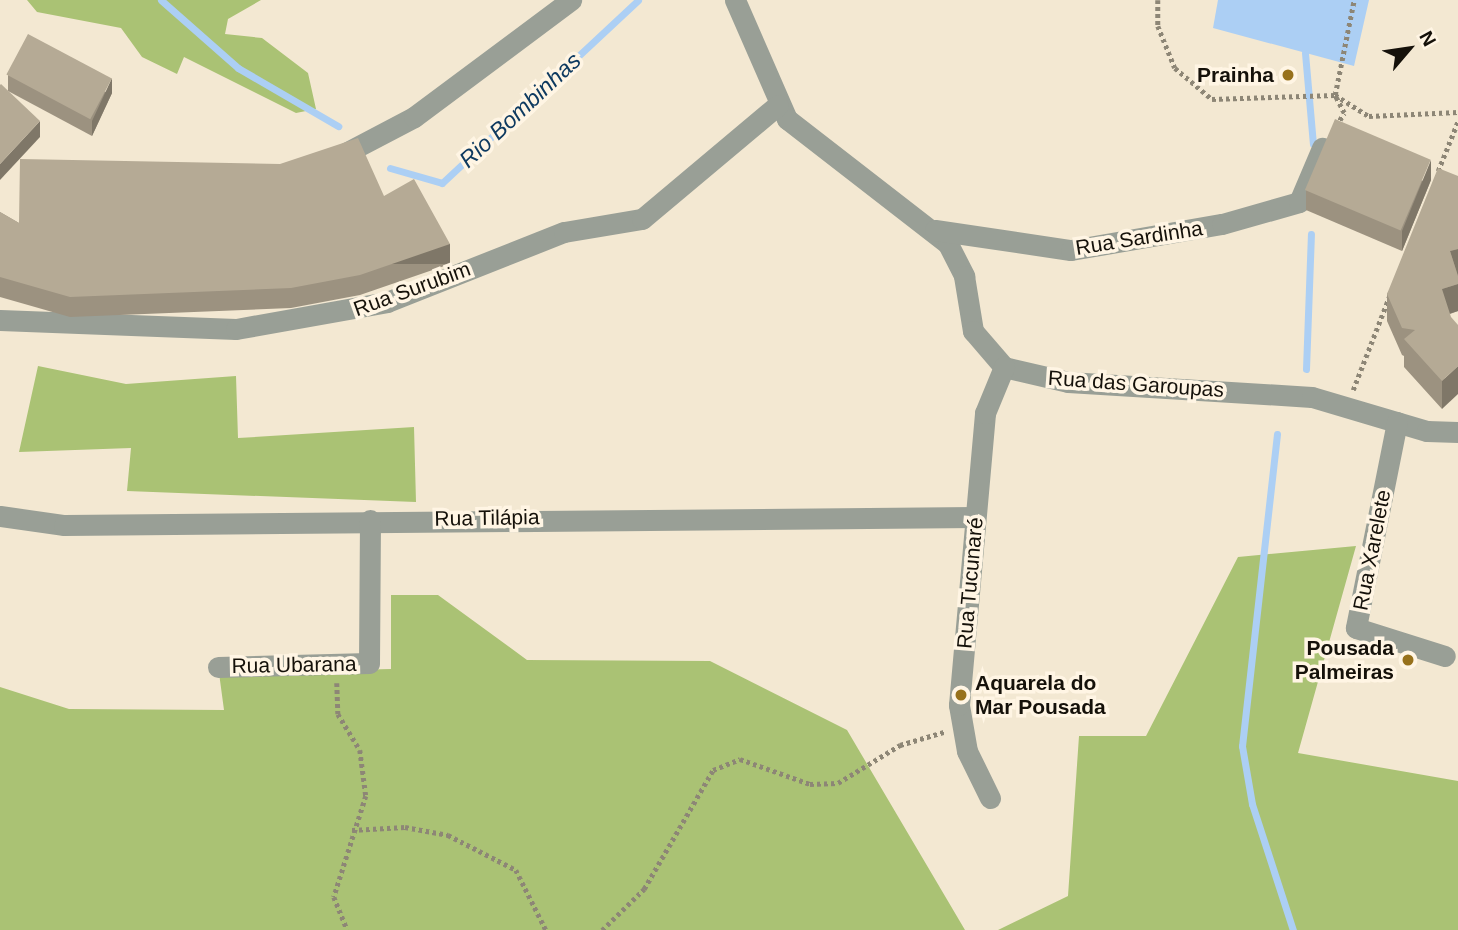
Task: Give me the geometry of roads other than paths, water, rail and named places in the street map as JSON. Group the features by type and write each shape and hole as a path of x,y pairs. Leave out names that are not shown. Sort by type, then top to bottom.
{"street":[{"path":"312,164 340,157 414,117 571,0"},
{"path":"735,0 778,105 799,132 935,230 958,260 980,345 1004,367"},
{"name":"Rua Surubim","path":"0,320 236,330 387,302 564,232 642,219 778,105"},
{"name":"Rua Sardinha","path":"935,230 1071,250 1222,224 1299,202 1322,148"},
{"name":"Rua das Garoupas","path":"1004,367 1068,382 1280,393 1346,407 1397,422 1458,432"},
{"name":"Rua Tucunaré","path":"990,798 961,727 985,413 1004,367"},
{"name":"Rua Xarelete","path":"1397,422 1356,628 1445,656"},
{"name":"Rua Tilápia","path":"0,516 64,524 975,517"},
{"name":"Rua Ubarana","path":"218,667 369,663 370,520"}],"water":[{"path":"1218,0 1369,0 1354,66 1213,28"}],"waterway":[{"path":"161,0 238,68 338,126"},
{"name":"Rio Bombinhas","path":"390,168 442,183 638,0"},
{"path":"1305,53 1313,144"},
{"path":"1306,369 1311,234"},
{"path":"1277,434 1242,746 1252,804 1293,930"}],"place":[{"name":"Prainha","path":"1288,75"},
{"name":"Pousada Palmeiras","path":"1408,660"},
{"name":"Aquarela do Mar Pousada","path":"961,695"}]}
